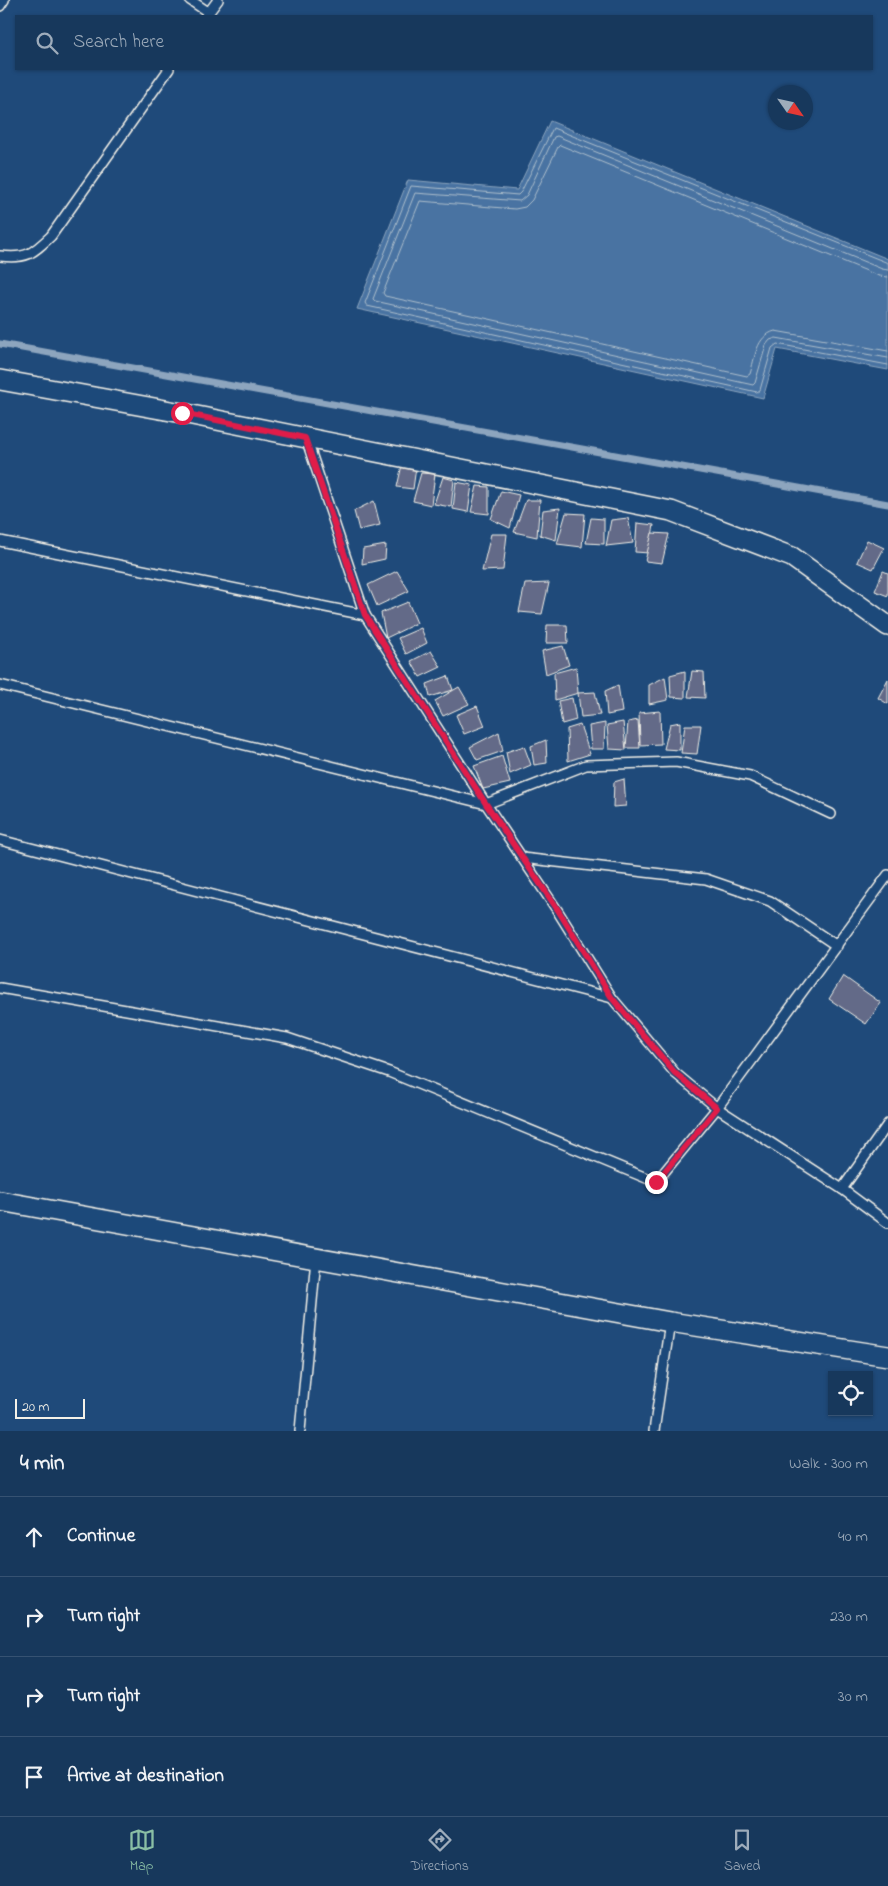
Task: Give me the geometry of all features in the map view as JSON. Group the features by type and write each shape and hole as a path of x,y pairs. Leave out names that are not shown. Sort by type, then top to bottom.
{"street":[{"path":"0,380 305,438 671,511 792,557 888,626"},
{"path":"0,1201 670,1322 888,1356"}],"lane":[{"path":"0,6 4,0"},
{"path":"190,0 207,14 218,0"},
{"path":"0,256 18,258 35,252 51,236 168,70"},
{"path":"305,438 365,615 486,804 558,910 612,998 675,1073 717,1108 842,1189 888,1223"},
{"path":"0,541 365,615"},
{"path":"0,685 486,804 586,765 676,762 750,776 831,814"},
{"path":"0,840 612,998"},
{"path":"522,858 706,879 770,901 837,946"},
{"path":"0,988 287,1038 389,1072 656,1182 717,1108 888,875"},
{"path":"842,1189 888,1124"},
{"path":"300,1431 316,1258"},
{"path":"654,1431 670,1322"}],"water":[{"path":"550,121 888,259 888,370 777,349 763,398 357,309 408,180 517,190"}],"building":[{"path":"402,465 416,467 413,489 397,487"},
{"path":"421,473 435,474 431,505 413,501"},
{"path":"443,477 454,480 451,507 434,504"},
{"path":"456,482 472,485 468,512 453,509"},
{"path":"477,486 489,487 489,514 471,512"},
{"path":"501,491 519,495 510,528 491,519"},
{"path":"526,500 540,500 537,537 514,532"},
{"path":"374,501 380,525 359,530 354,511"},
{"path":"560,508 556,540 540,535 543,510"},
{"path":"566,513 585,514 582,547 557,544"},
{"path":"591,518 604,519 604,544 586,543"},
{"path":"628,518 633,543 606,546 611,520"},
{"path":"637,523 654,525 649,553 635,552"},
{"path":"652,533 669,534 662,563 645,561"},
{"path":"491,534 507,534 503,570 482,571"},
{"path":"867,540 884,548 873,569 857,562"},
{"path":"386,545 385,559 362,564 363,549"},
{"path":"397,571 409,591 377,606 368,585"},
{"path":"883,571 888,573 888,596 875,591"},
{"path":"549,583 542,614 519,612 525,584"},
{"path":"408,602 417,623 386,638 381,613"},
{"path":"547,625 567,625 568,643 546,643"},
{"path":"421,628 427,643 406,654 398,638"},
{"path":"563,646 569,665 546,674 542,651"},
{"path":"431,651 441,667 420,677 411,661"},
{"path":"576,667 578,693 555,700 554,673"},
{"path":"685,671 685,698 671,697 670,675"},
{"path":"692,671 704,672 705,698 688,697"},
{"path":"448,676 453,690 430,697 427,684"},
{"path":"665,677 668,700 649,704 649,685"},
{"path":"888,679 888,704 878,698"},
{"path":"618,685 622,712 607,715 605,691"},
{"path":"459,687 469,704 443,716 435,701"},
{"path":"595,692 600,715 581,717 578,693"},
{"path":"572,698 576,720 562,724 558,701"},
{"path":"477,706 485,726 464,734 456,715"},
{"path":"660,711 661,744 640,745 639,713"},
{"path":"638,720 640,748 626,748 628,722"},
{"path":"623,722 626,750 609,749 607,725"},
{"path":"680,722 680,750 664,749 670,724"},
{"path":"605,723 604,749 591,749 589,726"},
{"path":"580,725 590,754 568,761 567,729"},
{"path":"685,725 701,725 697,754 681,753"},
{"path":"499,732 503,751 477,760 470,747"},
{"path":"546,740 547,763 534,765 531,746"},
{"path":"524,746 531,765 510,774 506,752"},
{"path":"502,756 510,783 483,789 474,766"},
{"path":"624,779 626,806 613,807 614,782"},
{"path":"843,976 881,1003 866,1024 829,999"}],"waterway":[{"path":"0,344 888,504"}],"route":[{"path":"182,413 305,438 365,615 486,804 558,910 612,998 675,1073 717,1108 656,1182"}]}
